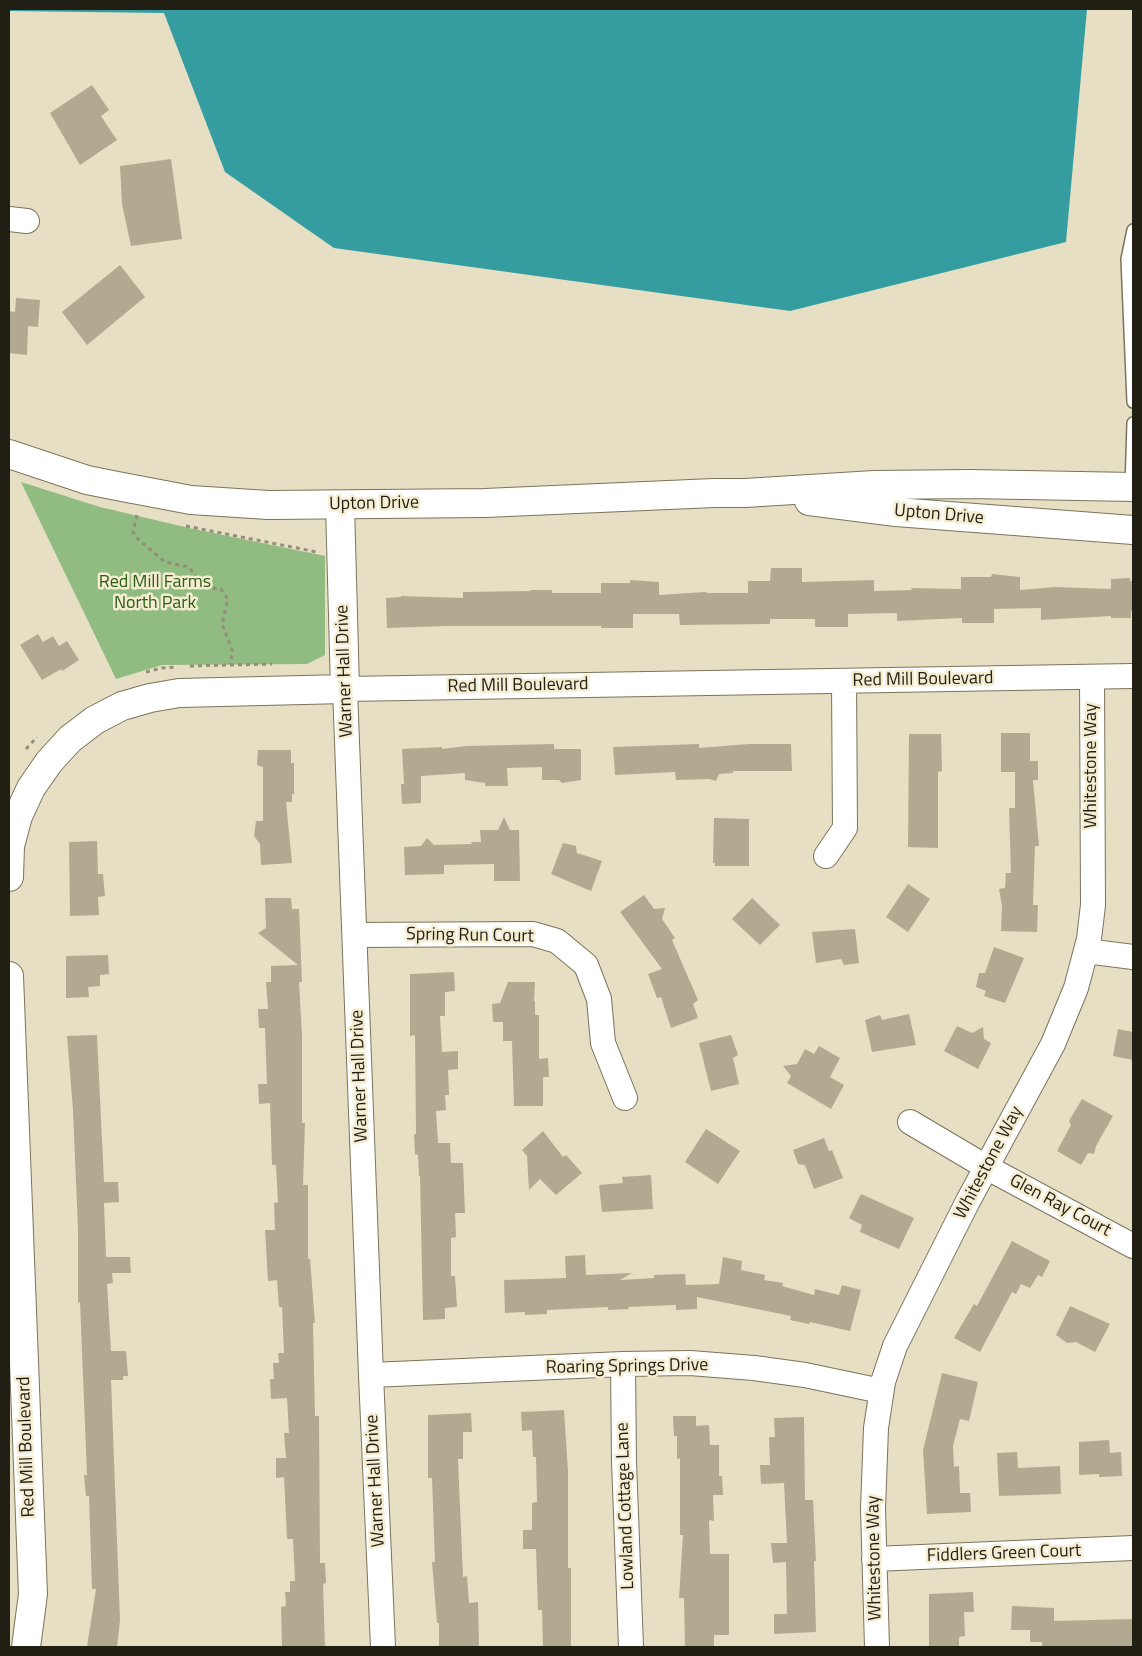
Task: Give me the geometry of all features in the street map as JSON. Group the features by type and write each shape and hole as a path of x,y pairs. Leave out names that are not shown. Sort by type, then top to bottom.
{"main road":[{"name":"Upton Drive","path":"9,454 87,480 190,500 258,505 485,502 745,493 874,485 970,484 1132,487"},
{"name":"Upton Drive","path":"745,493 896,512 1133,530"},
{"name":"Warner Hall Drive","path":"340,505 346,689"},
{"name":"Red Mill Boulevard","path":"9,877 10,846 18,816 31,788 49,762 70,739 95,720 122,706 150,698 179,693 346,689"},
{"name":"Red Mill Boulevard","path":"9,976 33,1594 26,1647"}],"street":[{"name":"Red Mill Boulevard","path":"346,689 1133,676"},
{"name":"Whitestone Way","path":"877,1647 873,1509 876,1428 881,1391 895,1346 986,1167 1053,1044 1076,988 1089,939 1093,905 1092,677"},
{"path":"826,856 845,828 844,681"},
{"name":"Warner Hall Drive","path":"346,689 383,1647"},
{"name":"Spring Run Court","path":"354,935 533,934 557,941 586,966 599,999 603,1043 625,1098"},
{"path":"1086,951 1133,957"},
{"name":"Glen Ray Court","path":"910,1122 986,1167 1133,1246"},
{"name":"Roaring Springs Drive","path":"371,1375 690,1363 754,1368 805,1375 881,1391"},
{"name":"Lowland Cottage Lane","path":"624,1364 624,1460 631,1647"},
{"name":"Fiddlers Green Court","path":"874,1559 1133,1548"}],"lane":[{"path":"1133,230 1126,259 1133,402"},
{"path":"1132,487 1133,423"}],"path":[{"path":"136,515 134,532 138,539 165,562 189,567 203,587 221,589 228,599 222,624 233,652 230,664"}],"green space":[{"name":"Red Mill Farms North Park","path":"21,482 100,507 189,528 325,556 325,655 307,664 162,665 116,679"}],"water":[{"path":"9,9 1087,9 1066,242 790,311 334,248 225,172 164,13 9,11"}],"building":[{"path":"92,85 109,110 101,116 117,140 80,165 50,113"},
{"path":"171,159 182,239 131,246 122,204 120,166"},
{"path":"120,265 145,297 87,345 62,312"},
{"path":"16,298 40,300 38,327 28,326 27,355 9,353 9,311 15,312"},
{"path":"771,568 802,568 802,582 874,580 874,591 912,590 911,588 961,589 961,577 991,577 992,574 1020,577 1020,590 1055,587 1111,589 1111,579 1130,578 1130,581 1133,581 1133,611 1131,611 1131,618 1111,618 1111,616 1041,620 1041,608 994,609 994,623 962,623 962,618 897,621 897,613 848,614 848,627 815,627 815,619 770,619 770,624 680,625 679,614 633,614 633,628 601,628 601,626 447,626 387,628 386,598 401,596 463,598 463,592 530,590 552,590 552,593 601,593 601,583 630,583 630,580 659,582 659,595 705,592 748,593 748,581 770,581"},
{"path":"38,634 43,642 53,636 59,646 67,641 79,660 62,671 61,669 42,680 20,645"},
{"path":"1001,733 1030,733 1030,761 1038,761 1038,780 1033,780 1039,846 1035,846 1033,905 1038,905 1037,932 1001,931 1002,906 999,889 1005,888 1006,873 1011,873 1009,808 1015,808 1015,772 1001,772"},
{"path":"909,734 941,734 942,771 938,772 938,848 908,847"},
{"path":"554,744 554,749 581,749 581,780 562,783 559,780 542,780 542,767 507,768 508,786 485,786 485,783 465,780 465,773 421,776 421,803 402,804 401,784 404,784 402,749"},
{"path":"699,744 699,748 749,744 791,744 792,771 733,771 733,773 719,774 716,781 709,779 676,780 675,772 615,775 613,747"},
{"path":"258,750 291,750 291,763 294,763 294,794 292,794 292,802 286,802 292,863 261,865 260,844 254,836 256,821 263,821 263,767 257,765"},
{"path":"504,817 510,830 519,830 520,881 494,881 494,864 444,865 444,874 405,875 404,847 421,846 427,838 434,845 481,842 480,830 498,830"},
{"path":"714,818 749,819 749,866 715,866 715,863 713,863"},
{"path":"97,841 98,874 103,874 105,896 98,897 99,915 70,916 69,842"},
{"path":"563,843 576,846 577,853 602,861 591,891 551,874"},
{"path":"908,884 930,899 908,932 886,917"},
{"path":"644,895 654,909 665,908 662,919 675,938 672,940 698,1000 693,1004 698,1018 671,1028 661,997 657,998 648,974 662,969 620,912"},
{"path":"265,898 291,898 292,909 299,909 302,982 299,982 302,1036 302,1123 305,1123 303,1185 308,1185 308,1259 310,1259 315,1323 313,1323 315,1416 319,1416 320,1563 325,1563 326,1583 323,1584 325,1647 282,1647 281,1607 286,1606 285,1592 290,1592 290,1581 295,1581 293,1539 287,1539 284,1477 276,1478 276,1458 286,1458 284,1433 289,1433 287,1398 271,1399 270,1379 274,1379 273,1363 279,1363 278,1353 284,1353 282,1307 279,1307 277,1280 268,1281 265,1230 275,1230 274,1203 278,1202 276,1165 272,1165 270,1103 259,1104 258,1084 267,1084 265,1028 259,1028 258,1009 268,1009 266,982 271,982 271,966 298,965 258,933 266,928"},
{"path":"752,898 780,925 760,945 732,919"},
{"path":"855,929 859,963 844,965 841,959 816,963 812,932"},
{"path":"994,947 1024,958 1005,1003 984,996 986,991 976,987 979,973 985,973"},
{"path":"108,955 109,974 100,975 100,986 88,987 89,997 66,998 66,956"},
{"path":"454,972 455,991 445,992 445,1016 440,1016 442,1052 458,1051 458,1069 448,1070 449,1095 445,1095 446,1110 436,1111 438,1143 450,1143 451,1163 463,1163 465,1213 455,1213 456,1237 451,1238 451,1276 455,1276 457,1307 445,1308 445,1319 423,1320 420,1176 418,1155 415,1154 414,1134 416,1134 415,1035 410,1036 410,974"},
{"path":"508,982 535,982 535,1015 539,1015 539,1059 548,1058 549,1077 543,1077 543,1106 514,1106 512,1041 503,1041 503,1022 493,1022 492,1004 500,1003"},
{"path":"909,1014 916,1045 872,1052 865,1020 880,1015 882,1020"},
{"path":"957,1026 972,1033 983,1027 984,1039 991,1043 978,1069 944,1051"},
{"path":"1118,1029 1133,1032 1133,1060 1113,1056"},
{"path":"97,1035 104,1182 118,1182 119,1202 104,1203 106,1257 130,1257 131,1273 112,1273 113,1283 107,1284 111,1351 126,1351 128,1376 123,1376 123,1380 111,1380 120,1620 117,1647 87,1647 96,1589 92,1589 89,1496 86,1496 84,1475 87,1475 80,1302 78,1303 78,1230 73,1110 67,1036"},
{"path":"731,1035 738,1055 733,1058 739,1084 711,1091 699,1043"},
{"path":"819,1046 840,1058 830,1077 844,1085 831,1109 787,1083 791,1076 783,1066 797,1064 805,1049 814,1054"},
{"path":"1082,1099 1113,1116 1096,1146 1094,1154 1088,1153 1081,1165 1057,1151 1071,1125 1069,1121"},
{"path":"706,1129 740,1151 718,1184 685,1162"},
{"path":"543,1131 563,1157 566,1155 582,1173 556,1195 540,1179 529,1190 527,1156 522,1150"},
{"path":"824,1138 829,1151 832,1150 843,1178 814,1189 805,1165 798,1164 793,1150"},
{"path":"651,1175 653,1209 602,1212 599,1185 623,1183 622,1177"},
{"path":"861,1194 914,1218 899,1249 860,1232 862,1225 849,1218"},
{"path":"1012,1241 1050,1261 1042,1277 1038,1275 1030,1288 1021,1284 1016,1294 1012,1292 980,1352 954,1338 974,1304 977,1306"},
{"path":"585,1255 586,1275 632,1273 620,1280 654,1278 654,1275 685,1274 686,1285 719,1284 723,1257 742,1261 741,1270 765,1275 764,1280 783,1283 782,1286 814,1295 815,1289 839,1295 842,1285 861,1290 850,1331 810,1322 809,1324 790,1320 791,1316 697,1297 697,1309 676,1310 676,1305 628,1307 629,1309 608,1310 608,1307 547,1310 547,1314 525,1315 525,1312 505,1313 504,1280 566,1278 565,1256"},
{"path":"1070,1306 1110,1324 1095,1352 1076,1342 1067,1343 1056,1335"},
{"path":"942,1373 978,1382 969,1421 960,1419 953,1446 954,1467 959,1466 960,1493 970,1493 971,1512 927,1514 923,1450"},
{"path":"564,1410 568,1471 568,1568 571,1568 571,1647 543,1647 542,1610 538,1610 536,1549 523,1549 523,1530 532,1530 532,1503 537,1502 536,1457 533,1457 532,1430 522,1431 521,1412"},
{"path":"471,1413 472,1432 463,1432 463,1459 458,1459 463,1577 467,1576 469,1603 478,1602 479,1647 439,1647 439,1623 437,1623 432,1562 435,1562 432,1478 428,1478 428,1415"},
{"path":"673,1416 696,1416 696,1426 709,1425 710,1445 719,1445 719,1476 722,1476 723,1495 713,1495 714,1521 709,1520 710,1554 729,1554 729,1635 714,1635 714,1647 685,1647 684,1598 679,1598 683,1535 680,1535 680,1458 677,1459 677,1436 674,1436"},
{"path":"804,1417 805,1500 813,1500 816,1561 814,1561 816,1632 774,1634 774,1614 787,1614 786,1562 773,1563 771,1543 787,1543 784,1483 761,1484 760,1465 770,1465 769,1437 775,1437 774,1418"},
{"path":"1109,1440 1110,1453 1121,1452 1122,1476 1099,1477 1099,1474 1079,1475 1079,1442"},
{"path":"1017,1452 1018,1468 1060,1466 1061,1494 999,1496 997,1453"},
{"path":"973,1592 974,1612 964,1612 965,1636 959,1637 959,1647 929,1647 929,1594"},
{"path":"1012,1606 1054,1608 1054,1621 1133,1619 1133,1646 1042,1647 1042,1642 1030,1642 1030,1630 1011,1630"}]}
